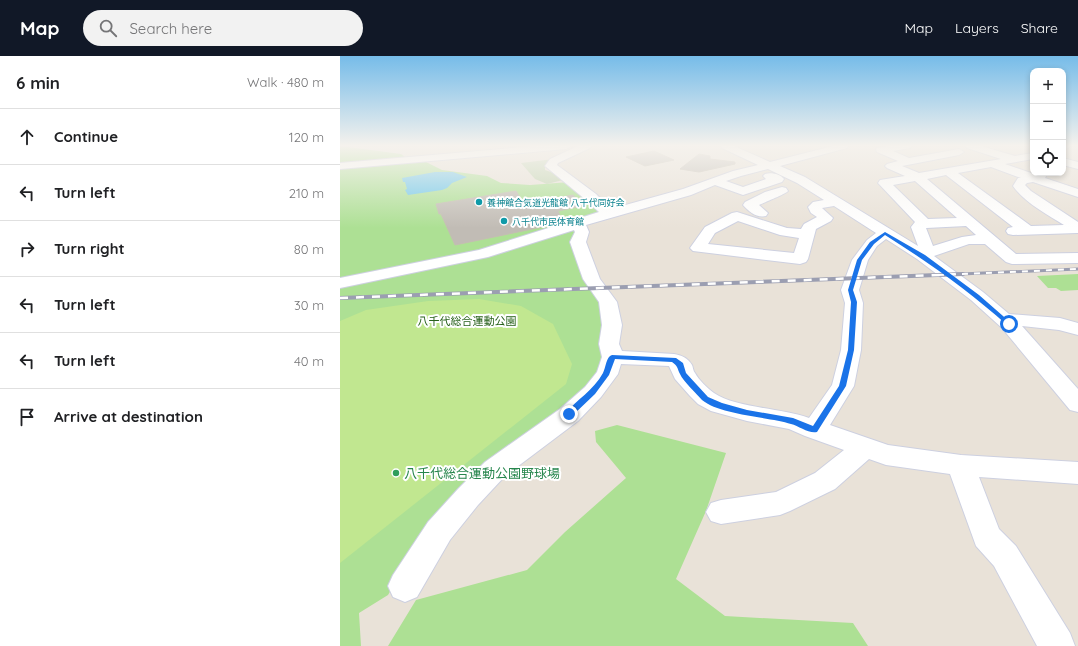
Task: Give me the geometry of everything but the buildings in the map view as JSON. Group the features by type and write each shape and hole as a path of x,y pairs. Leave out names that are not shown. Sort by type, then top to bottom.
{"street":[{"path":"561,174 591,197 608,214"},
{"path":"340,283 482,254 578,223 687,192 714,181 751,174"},
{"path":"714,181 743,191 778,179 773,174"},
{"path":"779,174 805,183 835,197 885,233 923,256 977,296 1003,319 1025,342 1078,404"},
{"path":"910,174 918,177 1012,259 1078,258"},
{"path":"939,174 884,183 924,223 980,231 1078,228"},
{"path":"951,174 1027,230"},
{"path":"1021,174 1078,193"},
{"path":"1038,176 1026,179 1020,183 1021,190 1078,228"},
{"path":"761,213 750,205 769,195 805,183"},
{"path":"807,234 785,232 737,216 710,230 698,248 800,259 809,227 826,218 816,210 815,207 835,197"},
{"path":"405,586 439,531 468,497 495,470 569,414 592,392 606,374 612,357 609,344 612,325 608,302 592,279 578,242 582,232 578,223"},
{"path":"924,223 918,227 928,253 967,240 980,231"},
{"path":"814,430 843,386 851,350 854,302 850,290 860,260 872,243 885,233"},
{"path":"1003,319 1060,324 1078,329"},
{"path":"612,357 674,360 681,365 683,374 706,399 719,405 747,413 793,421 886,456 960,465 1078,473"},
{"path":"721,512 780,503 825,481 864,448"},
{"path":"960,465 987,537 1005,556 1057,646"}],"green space":[{"name":"八千代総合運動公園","path":"340,174 468,174 487,176 501,183 530,185 570,182 601,212 567,223 575,229 601,303 606,359 600,374 419,542 388,595 359,613 361,646 340,646"},
{"path":"530,174 555,174 563,180 547,184 535,179"},
{"path":"1078,274 1078,290 1061,291 1056,288 1048,288 1037,276"},
{"name":"八千代総合運動公園野球場","path":"479,299 521,306 553,324 572,364 566,384 340,563 340,321 366,310 428,301"},
{"path":"617,425 726,453 706,511 676,579 725,616 853,623 868,646 388,646 416,600 527,570 565,532 626,478 596,442 595,431"}],"water":[{"path":"427,174 457,174 467,177 452,183 447,188 442,190 408,195 405,190 407,189 405,182 403,182 402,178"}],"railway":[{"path":"947,275 1078,269"},
{"path":"947,275 963,274"},
{"path":"938,275 947,275"},
{"path":"340,298 947,275"}],"place":[{"name":"養神館合気道光龍館 八千代同好会","path":"479,202"},
{"name":"八千代市民体育館","path":"504,221"},
{"name":"八千代総合運動公園野球場","path":"396,473"}],"route":[{"path":"569,414 592,392 606,374 612,357 674,360 681,365 683,374 706,399 719,405 747,413 793,421 814,430 843,386 851,350 854,302 850,290 860,260 872,243 885,233 923,256 991,307 1009,324"}]}
